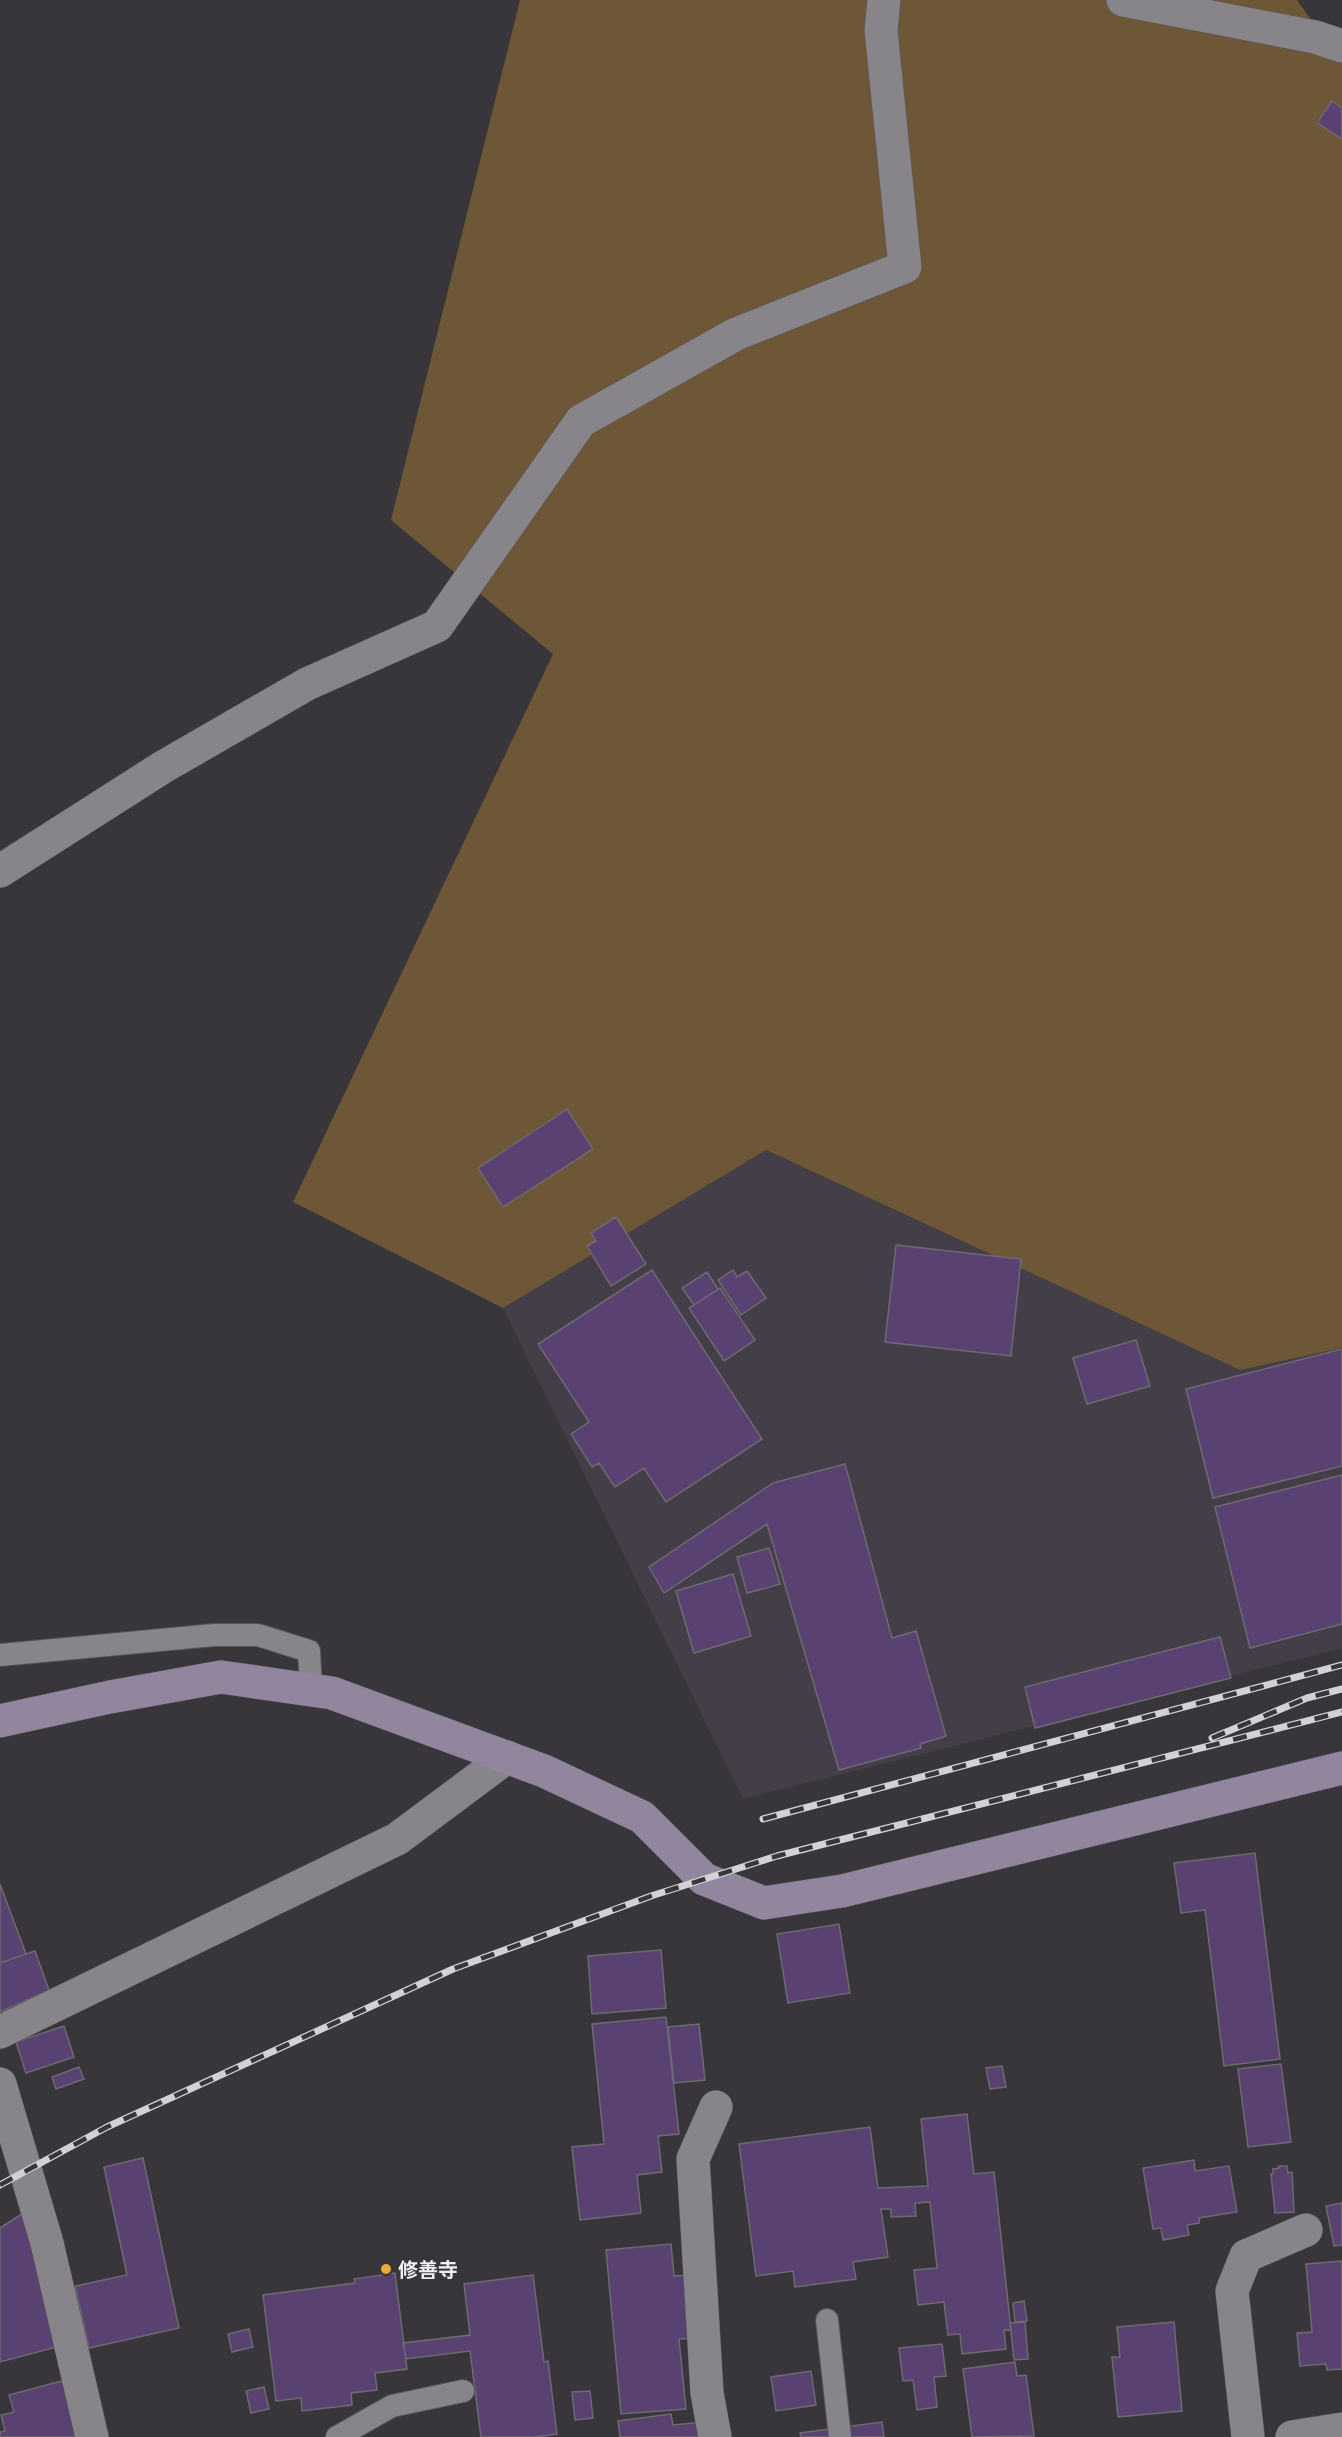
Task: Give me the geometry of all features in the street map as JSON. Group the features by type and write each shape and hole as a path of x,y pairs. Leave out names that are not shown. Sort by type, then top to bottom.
{"street":[{"path":"0,871 163,767 307,684 437,626 581,422 736,334 904,267 881,30 884,0"},
{"path":"1122,0 1316,37 1342,46"},
{"path":"0,1721 110,1697 221,1677 332,1693 544,1771 642,1817 704,1879 764,1903 842,1891 1342,1768"},
{"path":"0,2032 397,1839 507,1757"},
{"path":"0,2084 47,2243 92,2437"},
{"path":"715,2437 707,2393 693,2159 716,2107"},
{"path":"1248,2437 1232,2291 1246,2256 1306,2230"},
{"path":"1292,2437 1342,2429"}],"lane":[{"path":"0,1655 214,1635 258,1635 309,1651 311,1689"},
{"path":"827,2320 840,2437"},
{"path":"332,2431 392,2406 463,2391"}],"shaded area":[{"path":"520,0 1297,0 1342,63 1342,1348 1240,1370 766,1150 503,1308 293,1202 553,654 391,520"},
{"path":"765,1150 1240,1370 1342,1348 1342,1648 743,1799 503,1308"}],"building":[{"path":"1332,101 1342,108 1342,139 1317,123"},
{"path":"567,1109 593,1149 503,1207 478,1168"},
{"path":"616,1217 646,1264 611,1286 587,1246 596,1241 591,1233"},
{"path":"896,1245 1021,1259 1011,1356 885,1342"},
{"path":"652,1270 762,1439 666,1502 644,1468 615,1487 599,1463 592,1467 571,1434 589,1422 538,1344"},
{"path":"733,1270 737,1277 747,1271 766,1298 741,1315 718,1280"},
{"path":"707,1272 718,1289 694,1305 682,1288"},
{"path":"720,1288 755,1340 724,1361 689,1308"},
{"path":"1136,1340 1150,1386 1087,1404 1073,1358"},
{"path":"1342,1349 1342,1466 1213,1498 1186,1389"},
{"path":"845,1464 892,1638 916,1631 946,1736 920,1744 921,1748 839,1770 767,1524 664,1593 649,1567 773,1483"},
{"path":"1342,1475 1342,1624 1250,1648 1215,1507"},
{"path":"769,1548 780,1584 747,1593 737,1557"},
{"path":"733,1574 751,1636 694,1653 676,1591"},
{"path":"1220,1637 1231,1678 1035,1728 1025,1687"},
{"path":"1255,1853 1280,2059 1224,2066 1205,1910 1181,1913 1174,1863"},
{"path":"0,1884 26,1954 0,1963"},
{"path":"839,1924 850,1993 788,2003 777,1934"},
{"path":"661,1950 666,2008 592,2014 588,1956"},
{"path":"35,1951 49,1990 0,2012 0,1963"},
{"path":"666,2017 679,2134 658,2136 662,2172 637,2175 641,2213 580,2220 572,2147 604,2144 592,2024"},
{"path":"699,2024 705,2080 674,2083 668,2027"},
{"path":"64,2026 74,2057 26,2073 16,2042"},
{"path":"1281,2064 1291,2142 1248,2147 1238,2069"},
{"path":"1002,2066 1006,2087 990,2089 986,2068"},
{"path":"79,2067 84,2079 56,2089 52,2077"},
{"path":"967,2114 974,2174 994,2172 1011,2330 1004,2330 1006,2349 962,2354 960,2334 948,2335 944,2302 918,2305 914,2270 937,2268 930,2202 915,2203 916,2216 891,2217 891,2209 881,2209 888,2257 853,2262 856,2279 795,2287 793,2271 756,2276 739,2144 870,2127 878,2188 928,2186 921,2119"},
{"path":"143,2158 179,2328 89,2348 75,2286 127,2275 104,2167"},
{"path":"1194,2160 1195,2171 1229,2166 1237,2212 1199,2218 1199,2223 1187,2225 1189,2235 1163,2240 1161,2228 1153,2229 1143,2168"},
{"path":"1287,2166 1288,2173 1292,2172 1294,2212 1275,2213 1271,2174 1273,2174 1273,2169"},
{"path":"1342,2203 1342,2245 1334,2246 1326,2206"},
{"path":"25,2212 60,2346 0,2362 0,2228"},
{"path":"671,2244 674,2276 688,2275 694,2338 679,2339 686,2409 621,2414 606,2250"},
{"path":"1342,2261 1342,2369 1327,2370 1326,2364 1300,2366 1297,2333 1312,2332 1306,2264"},
{"path":"395,2273 407,2369 375,2373 377,2390 351,2393 352,2405 302,2411 301,2398 276,2401 263,2295 355,2283 354,2279"},
{"path":"533,2275 544,2362 548,2361 557,2434 534,2437 481,2437 470,2351 406,2359 403,2343 470,2335 464,2284"},
{"path":"1024,2301 1027,2321 1015,2322 1013,2303"},
{"path":"1025,2322 1028,2359 1014,2360 1010,2323"},
{"path":"1174,2322 1182,2411 1118,2417 1112,2357 1120,2357 1117,2327"},
{"path":"249,2329 253,2347 232,2352 228,2334"},
{"path":"942,2344 946,2376 934,2377 937,2407 917,2410 913,2380 903,2381 899,2348"},
{"path":"1015,2362 1017,2376 1026,2375 1034,2436 972,2437 963,2369"},
{"path":"811,2371 816,2405 776,2411 771,2377"},
{"path":"69,2379 84,2437 0,2437 0,2432 5,2431 1,2415 14,2412 9,2395"},
{"path":"264,2387 269,2409 251,2413 246,2391"},
{"path":"590,2391 593,2418 575,2420 572,2392"},
{"path":"671,2414 673,2425 701,2422 703,2437 620,2437 618,2421"},
{"path":"882,2422 884,2437 801,2437 800,2433"}],"railway":[{"path":"763,1819 1342,1665"},
{"path":"1212,1738 1307,1698 1342,1689"},
{"path":"0,2185 107,2127 453,1969 651,1896 777,1856 1342,1712"}],"place":[{"name":"修善寺","path":"386,2269"}]}
